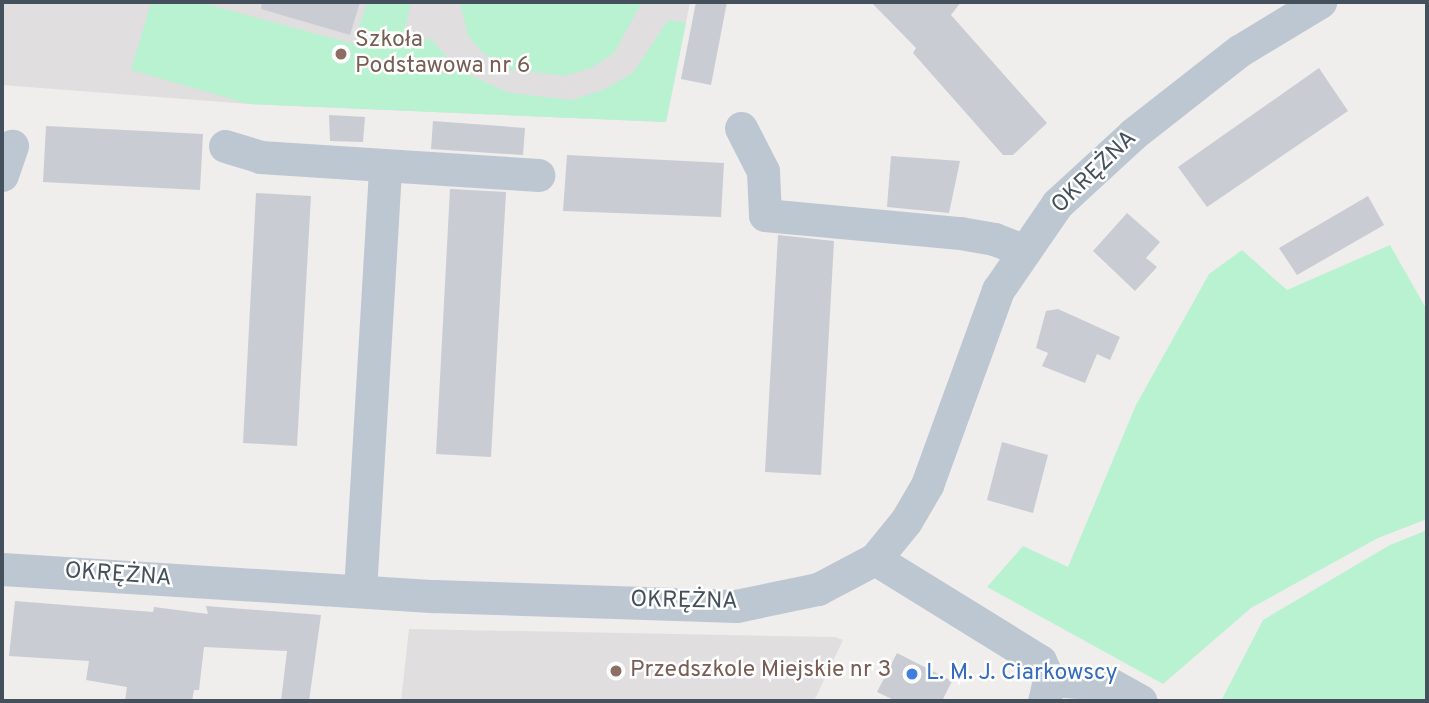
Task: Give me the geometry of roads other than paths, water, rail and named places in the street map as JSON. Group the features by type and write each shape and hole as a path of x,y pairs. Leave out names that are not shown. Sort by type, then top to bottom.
{"street":[{"name":"OKRĘŻNA","path":"2,569 360,591 736,606 818,589 875,559 927,485 998,290 1057,204 1133,134 1239,51 1320,2"},
{"path":"741,128 763,171 765,215 960,233 994,239 1025,251"},
{"path":"225,146 260,157 538,175"},
{"path":"360,591 385,166"},
{"path":"875,559 1040,662 1047,691 1110,684 1141,701"}],"place":[{"name":"Szkoła Podstawowa nr 6","path":"341,54"},
{"name":"Przedszkole Miejskie nr 3","path":"616,671"},
{"name":"L. M. J. Ciarkowscy","path":"912,674"}]}
